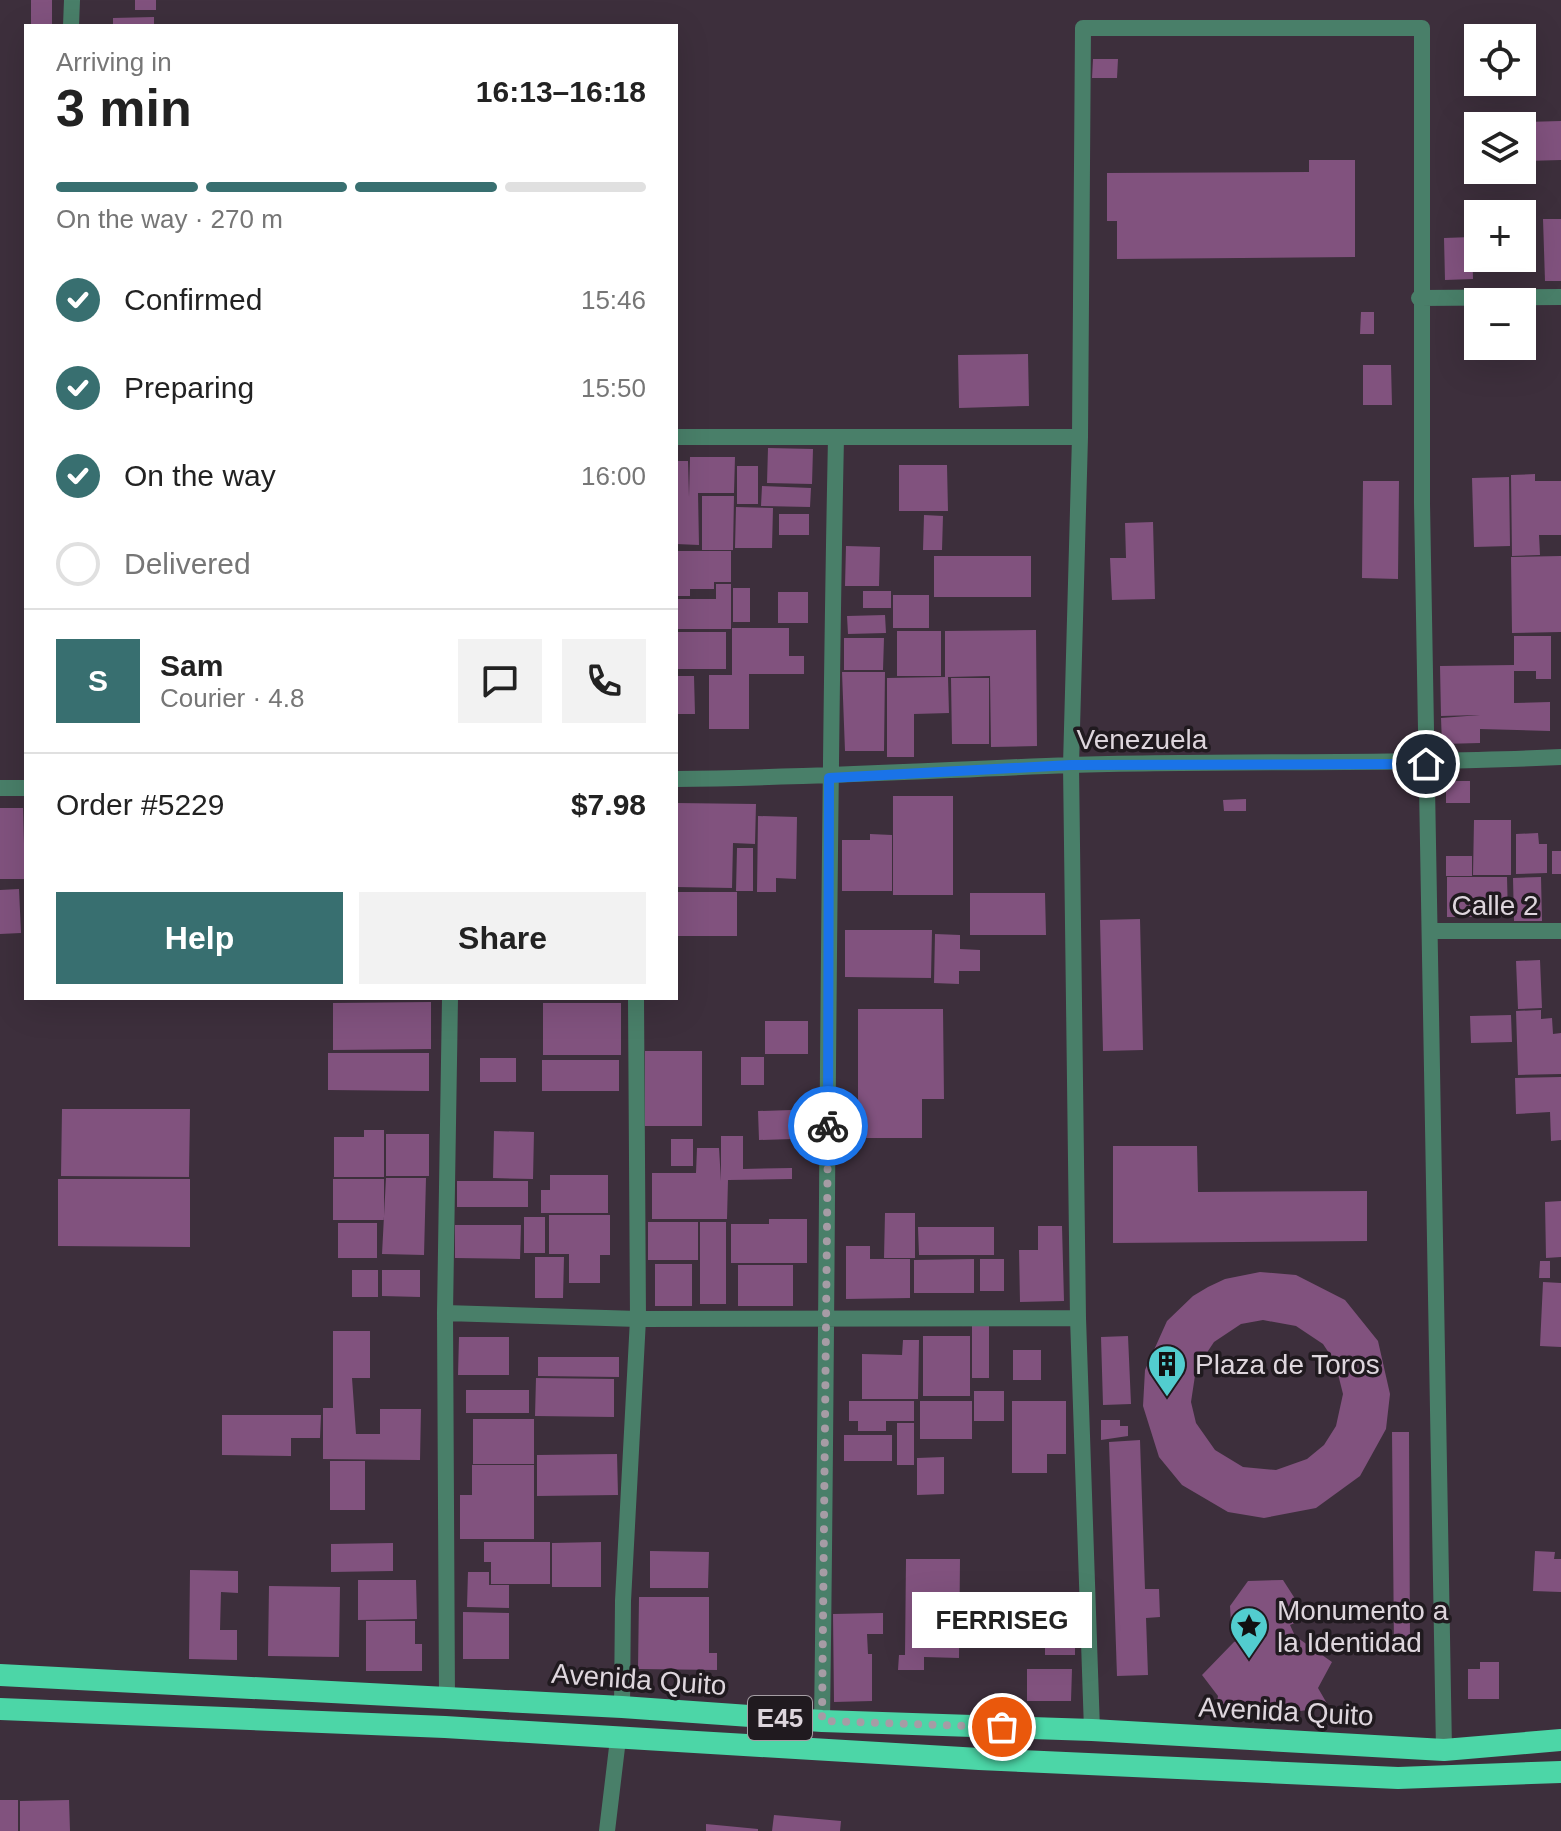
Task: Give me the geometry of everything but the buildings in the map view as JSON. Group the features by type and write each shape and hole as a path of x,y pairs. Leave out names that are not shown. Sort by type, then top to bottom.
{"highway":[{"name":"Avenida Quito","path":"0,1675 622,1707 822,1721 1092,1730 1444,1750 1561,1740"},
{"name":"E45","path":"0,1709 445,1727 618,1739 1398,1778 1561,1772"}],"street":[{"path":"71,24 72,0"},
{"path":"1092,1730 1078,1318 1071,765 1080,437 1083,28 1422,28 1419,298 1444,1750"},
{"path":"1419,298 1561,297"},
{"path":"678,437 1080,437"},
{"path":"822,1721 828,1320 829,778 836,438"},
{"name":"Venezuela","path":"678,779 829,778 1071,765 1426,764 1561,757"},
{"path":"0,788 24,788"},
{"name":"Calle 2","path":"1430,931 1561,931"},
{"path":"447,1698 445,1313 450,1000"},
{"path":"622,1707 623,1601 638,1319 636,1000"},
{"path":"445,1313 638,1319 1078,1318"},
{"path":"607,1831 618,1739"}],"way so far":[{"path":"828,1126 822,1721 1002,1727"}],"place":[{"name":"Plaza de Toros","path":"1167,1398"},
{"name":"Monumento a la Identidad","path":"1249,1660"},
{"name":"FERRISEG","path":"1002,1727"}],"route":[{"path":"828,1126 829,778 1071,765 1426,764"}]}
